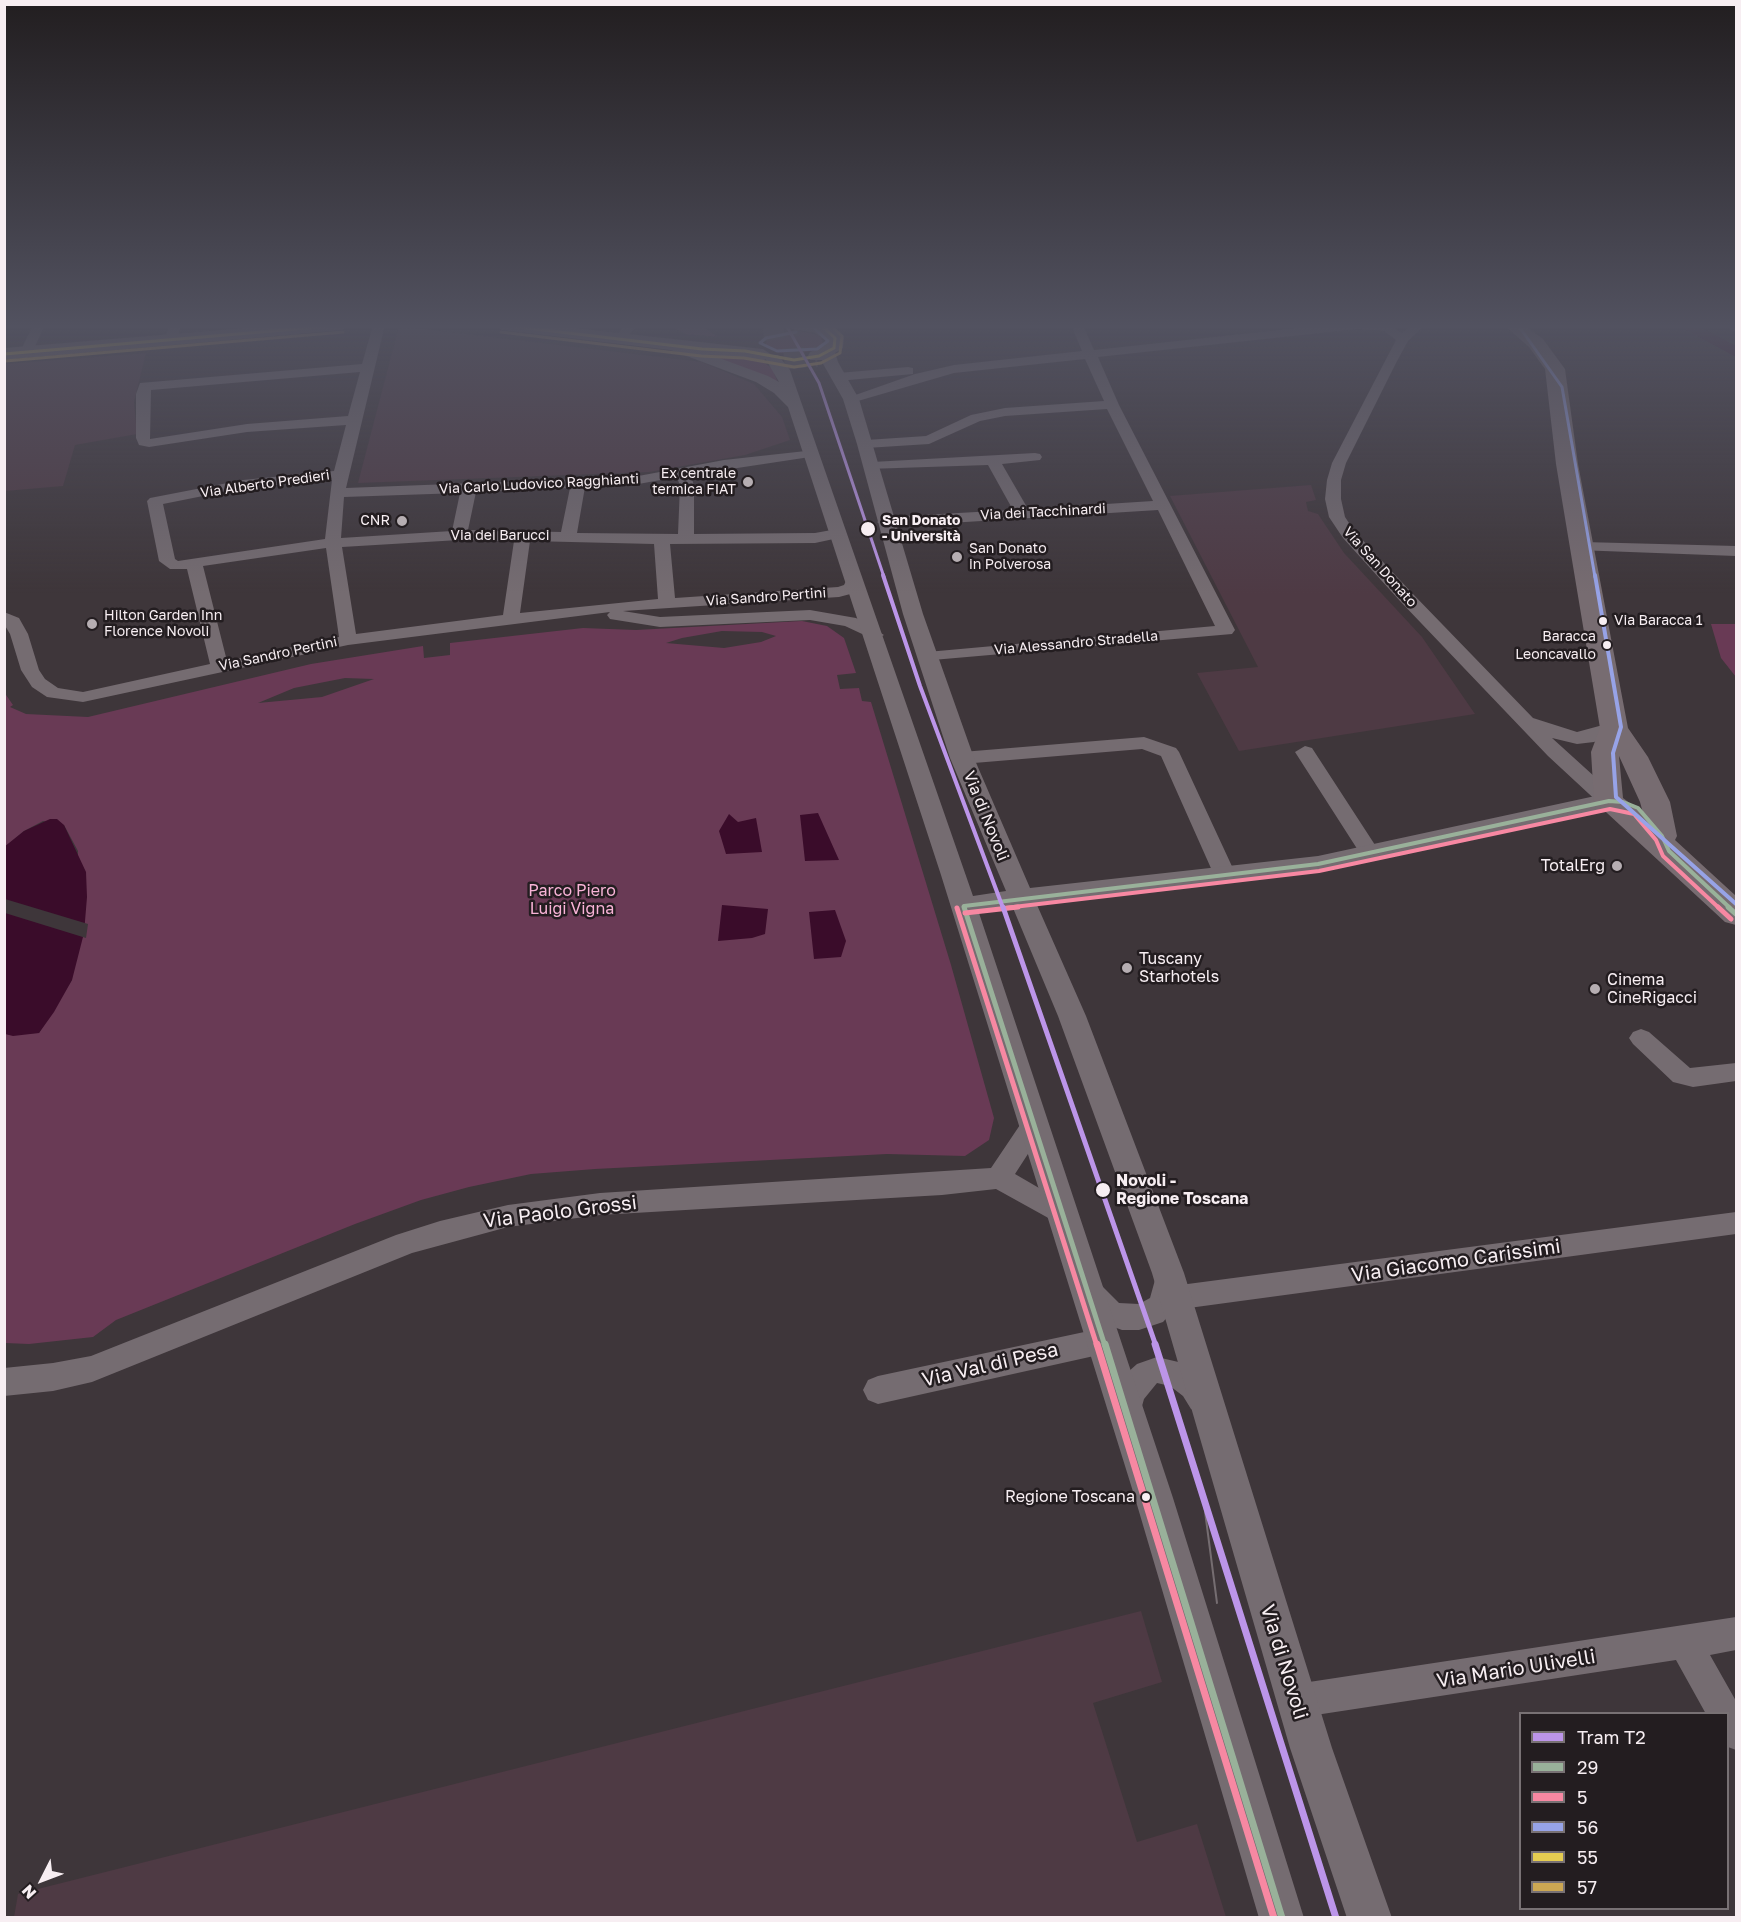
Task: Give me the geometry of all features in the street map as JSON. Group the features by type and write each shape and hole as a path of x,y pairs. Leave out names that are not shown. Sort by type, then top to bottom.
{"main road":[{"path":"1560,415 1614,728 1634,757 1655,802 1666,843"},
{"path":"1614,728 1605,752 1609,801 1666,843 1737,914"}],"street":[{"path":"142,415 144,442 161,442 247,428 356,420"},
{"path":"348,640 332,543 340,475 357,415"},
{"name":"Via di Novoli","path":"799,415 837,534 875,635 964,906 1032,1126 1127,1414 1282,1917"},
{"name":"Via di Novoli","path":"856,415 872,465 885,522 927,657 962,758 1072,1016 1172,1285 1296,1701 1370,1917"},
{"path":"866,444 929,440 976,418 992,415"},
{"path":"1117,415 1164,505"},
{"name":"Via San Donato","path":"1362,415 1339,463 1334,480 1334,508 1349,535 1555,752 1609,801"},
{"name":"Via Carlo Ludovico Ragghianti","path":"338,493 633,481 682,471 810,453"},
{"path":"872,465 1035,457"},
{"path":"993,460 1023,513"},
{"path":"682,471 687,486 686,539"},
{"name":"Via Alberto Predieri","path":"167,561 155,501 243,484 340,475"},
{"path":"567,536 578,483"},
{"path":"459,535 469,488"},
{"name":"Via dei Tacchinardi","path":"885,522 1164,505"},
{"name":"Via Alessandro Stradella","path":"927,657 1226,630 1164,505"},
{"name":"Via dei Barucci","path":"167,561 176,566 332,543 459,535 686,539 814,538 837,534"},
{"path":"511,618 523,536"},
{"path":"662,539 667,604"},
{"path":"1583,547 1737,551"},
{"path":"194,563 219,666"},
{"name":"Via Sandro Pertini","path":"4,617 13,622 30,670 38,683 61,695 92,696 219,666 348,640 511,618 839,592 852,588 854,580"},
{"name":"Via Sandro Pertini","path":"600,610 634,619 660,622 810,615 850,622 875,635"},
{"path":"1525,718 1556,734 1577,738 1594,736 1614,728"},
{"path":"962,758 1144,743 1169,752 1225,875"},
{"path":"1305,752 1370,853"},
{"path":"964,906 1318,864 1609,801"},
{"path":"1641,1038 1683,1075 1693,1078 1737,1072"},
{"path":"1032,1126 999,1178 1061,1214"},
{"name":"Via Paolo Grossi","path":"4,1382 53,1377 92,1369 397,1247 440,1232 498,1218 600,1204 932,1185 999,1178"},
{"name":"Via Giacomo Carissimi","path":"1172,1285 1737,1223"},
{"name":"Via di Novoli","path":"1084,1286 1110,1312 1122,1317 1138,1317 1153,1312 1163,1304 1172,1285"},
{"name":"Via Val di Pesa","path":"878,1390 1103,1341"},
{"name":"Via di Novoli","path":"1127,1414 1130,1396 1138,1382 1147,1374 1157,1370 1171,1371 1185,1378 1206,1405"},
{"name":"Via Mario Ulivelli","path":"1296,1701 1737,1635"},
{"path":"1685,1643 1724,1712"},
{"path":"1729,1719 1737,1733"}],"shaded area":[{"path":"5,415 135,415 137,434 75,445 63,486 5,491"},
{"path":"376,415 780,415 790,440 745,455 649,472 358,483"},
{"path":"1311,485 1316,500 1306,502 1308,511 1318,514 1344,553 1422,637 1475,714 1239,751 1197,673 1258,667 1170,496"},
{"path":"818,813 839,860 805,861 800,815"},
{"path":"729,814 738,822 756,818 762,852 726,854 719,831"},
{"path":"50,819 57,819 64,825 86,872 87,897 84,933 72,980 54,1012 39,1033 13,1036 5,1034 4,847 24,831"},
{"path":"722,905 768,909 765,934 752,938 718,941"},
{"path":"835,910 846,941 841,957 814,959 809,912"},
{"path":"1141,1611 1162,1682 1093,1703 1137,1842 1197,1824 1226,1917 14,1917 18,1894"}],"green space":[{"name":"Parco Piero Luigi Vigna","path":"802,621 827,626 844,638 856,673 837,675 840,689 859,688 862,701 871,702 951,965 994,1118 989,1140 965,1156 887,1154 531,1174 421,1200 355,1224 116,1320 93,1337 29,1344 5,1343 5,1034 39,1033 72,980 78,851 64,825 43,821 24,831 5,847 4,692 13,705 10,707 26,714 88,717 311,664 423,646 424,658 450,655 450,643 583,628 636,630","holes":["722,631 762,632 776,636 761,642 724,648 666,643","345,678 374,679 322,697 258,703 294,688"]},
{"path":"1711,624 1736,624 1736,677 1721,658"}],"pier":[{"path":"5,899 88,924 86,938 5,913"}],"tram line":[{"name":"T2","path":"830,415 920,686 1024,964 1146,1315 1336,1918"},
{"path":"1203,1496 1217,1603"}],"transit line":[{"name":"56","path":"1567,415 1621,727 1613,753 1616,797 1674,846 1736,904"},
{"name":"29","path":"964,906 1318,864 1609,801 1623,802 1638,808 1662,836 1669,851 1736,914"},
{"name":"5","path":"965,913 1319,871 1610,809 1634,814 1656,840 1663,856 1731,919"},
{"name":"29","path":"964,906 1154,1498 1282,1918"},
{"name":"5","path":"957,908 1147,1500 1274,1918"}],"place":[{"name":"Ex centrale termica FIAT","path":"748,482"},
{"name":"CNR","path":"402,521"},
{"name":"San Donato - Università","path":"868,529"},
{"name":"San Donato in Polverosa","path":"957,557"},
{"name":"Via Baracca 1","path":"1603,621"},
{"name":"Hilton Garden Inn Florence Novoli","path":"92,624"},
{"name":"Baracca Leoncavallo","path":"1607,645"},
{"name":"TotalErg","path":"1617,866"},
{"name":"Tuscany Starhotels","path":"1127,968"},
{"name":"Cinema CineRigacci","path":"1595,989"},
{"name":"Novoli - Regione Toscana","path":"1103,1190"},
{"name":"Regione Toscana","path":"1146,1497"}]}
